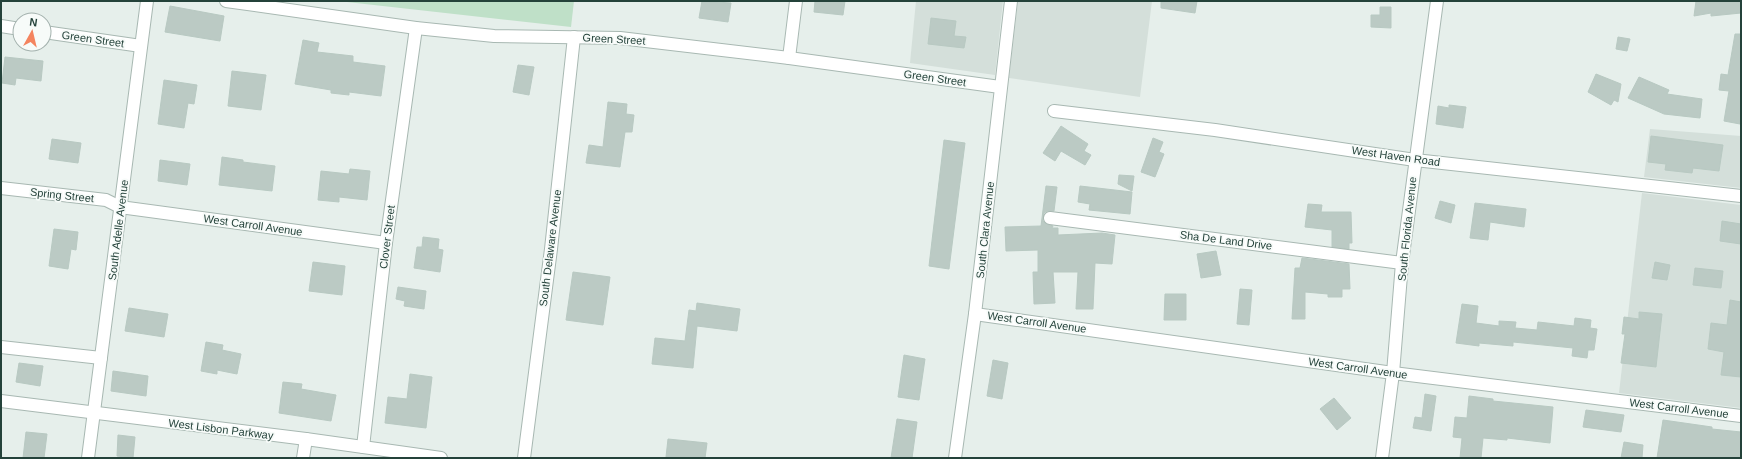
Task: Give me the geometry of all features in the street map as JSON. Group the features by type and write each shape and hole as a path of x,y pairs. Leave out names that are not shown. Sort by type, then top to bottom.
{"street":[{"name":"South Adelle Avenue","path":"88,458 147,1"},
{"name":"Green Street","path":"226,1 416,28 494,36 620,38 789,58 1000,87"},
{"path":"789,58 796,1"},
{"name":"South Clara Avenue","path":"955,458 975,314 1011,1"},
{"name":"South Florida Avenue","path":"1382,458 1393,373 1402,263 1436,1"},
{"path":"1,26 12,28"},
{"name":"Clover Street","path":"363,447 386,242 416,28"},
{"name":"Green Street","path":"52,33 141,46"},
{"name":"South Delaware Avenue","path":"524,458 551,249 574,37"},
{"name":"West Haven Road","path":"1054,111 1215,130 1415,160 1740,196"},
{"name":"Spring Street","path":"1,188 106,200 120,207"},
{"name":"West Carroll Avenue","path":"120,207 386,242"},
{"name":"Sha De Land Drive","path":"1050,218 1402,263"},
{"name":"West Carroll Avenue","path":"975,314 1393,373 1741,416"},
{"path":"1,347 101,358"},
{"name":"West Lisbon Parkway","path":"1,401 306,439 441,458"},
{"path":"303,458 306,439"}],"shaded area":[{"path":"916,1 1003,1 995,75 910,63"},
{"path":"1018,1 1152,1 1140,97 1009,78"},
{"path":"1650,129 1741,136 1741,188 1644,177"},
{"path":"1642,193 1741,205 1741,408 1619,393"}],"green space":[{"path":"338,1 574,1 571,27"}],"building":[{"path":"702,1 731,3 728,22 699,18"},
{"path":"815,1 845,1 843,15 814,12"},
{"path":"1161,1 1197,1 1195,13 1161,8"},
{"path":"1696,1 1741,1 1741,13 1711,16 1711,13 1694,16"},
{"path":"170,6 224,16 220,41 165,32"},
{"path":"1380,7 1391,7 1391,28 1371,27 1371,15 1380,15"},
{"path":"931,18 956,21 954,36 966,37 964,48 928,44"},
{"path":"1735,34 1741,34 1740,124 1724,121 1729,91 1719,90 1721,74 1728,75"},
{"path":"1618,37 1630,39 1627,51 1616,49"},
{"path":"303,40 319,43 317,52 353,56 353,62 385,66 381,96 349,92 349,95 331,93 331,90 295,84"},
{"path":"5,57 43,61 41,81 16,78 15,85 2,83"},
{"path":"518,65 534,67 529,95 513,92"},
{"path":"232,71 266,75 261,110 228,106"},
{"path":"1596,74 1621,84 1618,102 1614,100 1611,105 1588,92"},
{"path":"1639,77 1669,90 1667,94 1702,99 1700,118 1664,114 1628,98"},
{"path":"164,80 197,85 194,104 188,103 184,128 158,124"},
{"path":"608,102 627,104 626,114 634,115 632,132 625,132 620,167 586,163 589,145 603,147"},
{"path":"1449,105 1466,107 1463,128 1436,124 1438,106 1449,108"},
{"path":"1061,126 1088,144 1084,151 1091,155 1085,165 1061,151 1055,161 1043,153"},
{"path":"1651,136 1723,145 1719,171 1693,168 1692,173 1665,170 1666,164 1648,162"},
{"path":"1153,138 1163,142 1159,152 1164,154 1155,177 1141,172"},
{"path":"52,139 81,143 78,163 49,159"},
{"path":"944,140 965,143 949,269 929,266"},
{"path":"222,157 243,160 243,162 275,166 272,191 219,185"},
{"path":"160,160 190,164 187,185 158,181"},
{"path":"350,169 370,171 367,200 339,197 339,202 318,200 321,171 349,174"},
{"path":"1119,175 1134,176 1132,191 1118,184"},
{"path":"1046,186 1057,187 1054,211 1047,211 1044,213 1043,221 1046,224 1053,226 1052,228 1058,228 1058,235 1102,233 1115,235 1112,264 1095,263 1093,309 1076,309 1078,272 1053,272 1055,303 1034,304 1033,272 1038,272 1038,250 1006,251 1005,227 1041,226"},
{"path":"1080,186 1132,192 1130,214 1089,210 1090,204 1078,202"},
{"path":"1440,201 1455,205 1451,223 1435,218"},
{"path":"1475,203 1526,209 1524,227 1490,222 1488,240 1470,238"},
{"path":"1308,204 1322,205 1321,212 1351,212 1352,243 1349,243 1349,249 1332,247 1332,230 1305,227"},
{"path":"1722,221 1741,224 1741,244 1720,241"},
{"path":"54,229 78,232 76,250 71,249 68,269 49,266"},
{"path":"423,237 439,239 438,249 443,250 440,272 414,268 417,247 422,247"},
{"path":"1216,251 1221,275 1201,278 1197,254"},
{"path":"1302,258 1349,264 1350,289 1342,289 1342,297 1328,297 1328,294 1305,292 1305,319 1292,319 1295,268 1300,268"},
{"path":"313,262 345,266 342,295 309,291"},
{"path":"1655,262 1670,265 1667,280 1652,278"},
{"path":"1695,268 1723,271 1721,288 1693,285"},
{"path":"573,272 610,277 603,325 566,320"},
{"path":"398,287 426,291 424,309 404,306 405,301 396,299"},
{"path":"1240,289 1252,290 1249,325 1237,324"},
{"path":"1165,294 1186,294 1186,320 1164,320"},
{"path":"1730,300 1741,302 1741,377 1721,375 1724,352 1708,349 1711,323 1727,325"},
{"path":"697,303 740,309 737,331 697,326 693,368 652,364 655,338 685,341 689,310 696,311"},
{"path":"1462,304 1478,306 1476,323 1499,326 1499,321 1516,322 1515,328 1537,330 1538,322 1574,326 1575,318 1591,320 1590,328 1597,329 1594,350 1588,350 1587,358 1572,356 1573,348 1513,342 1513,346 1479,343 1479,346 1456,343"},
{"path":"129,308 168,314 164,337 125,331"},
{"path":"1639,312 1662,314 1656,367 1621,363 1625,334 1622,334 1624,317 1639,319"},
{"path":"206,342 223,345 222,350 241,354 237,374 217,370 217,374 201,371"},
{"path":"904,355 925,359 919,400 898,397"},
{"path":"993,360 1008,363 1002,399 987,396"},
{"path":"19,363 43,366 40,386 16,382"},
{"path":"113,371 148,376 146,396 111,391"},
{"path":"410,374 432,377 426,428 385,423 388,397 407,399"},
{"path":"283,382 302,384 301,389 336,395 331,421 279,413"},
{"path":"1425,394 1436,396 1431,431 1413,428 1415,417 1422,418"},
{"path":"1469,396 1493,399 1493,401 1553,407 1550,443 1507,438 1507,440 1483,438 1481,458 1460,458 1462,438 1453,437 1455,417 1467,418"},
{"path":"1334,398 1351,418 1337,430 1320,409"},
{"path":"1586,410 1624,415 1621,432 1583,427"},
{"path":"897,419 917,422 912,458 891,458"},
{"path":"1663,420 1712,427 1712,429 1741,432 1741,458 1657,458"},
{"path":"26,432 47,434 44,458 23,458"},
{"path":"118,435 135,437 133,458 117,456"},
{"path":"668,439 707,443 705,458 666,457"},
{"path":"1624,442 1643,445 1642,458 1621,458"}]}
